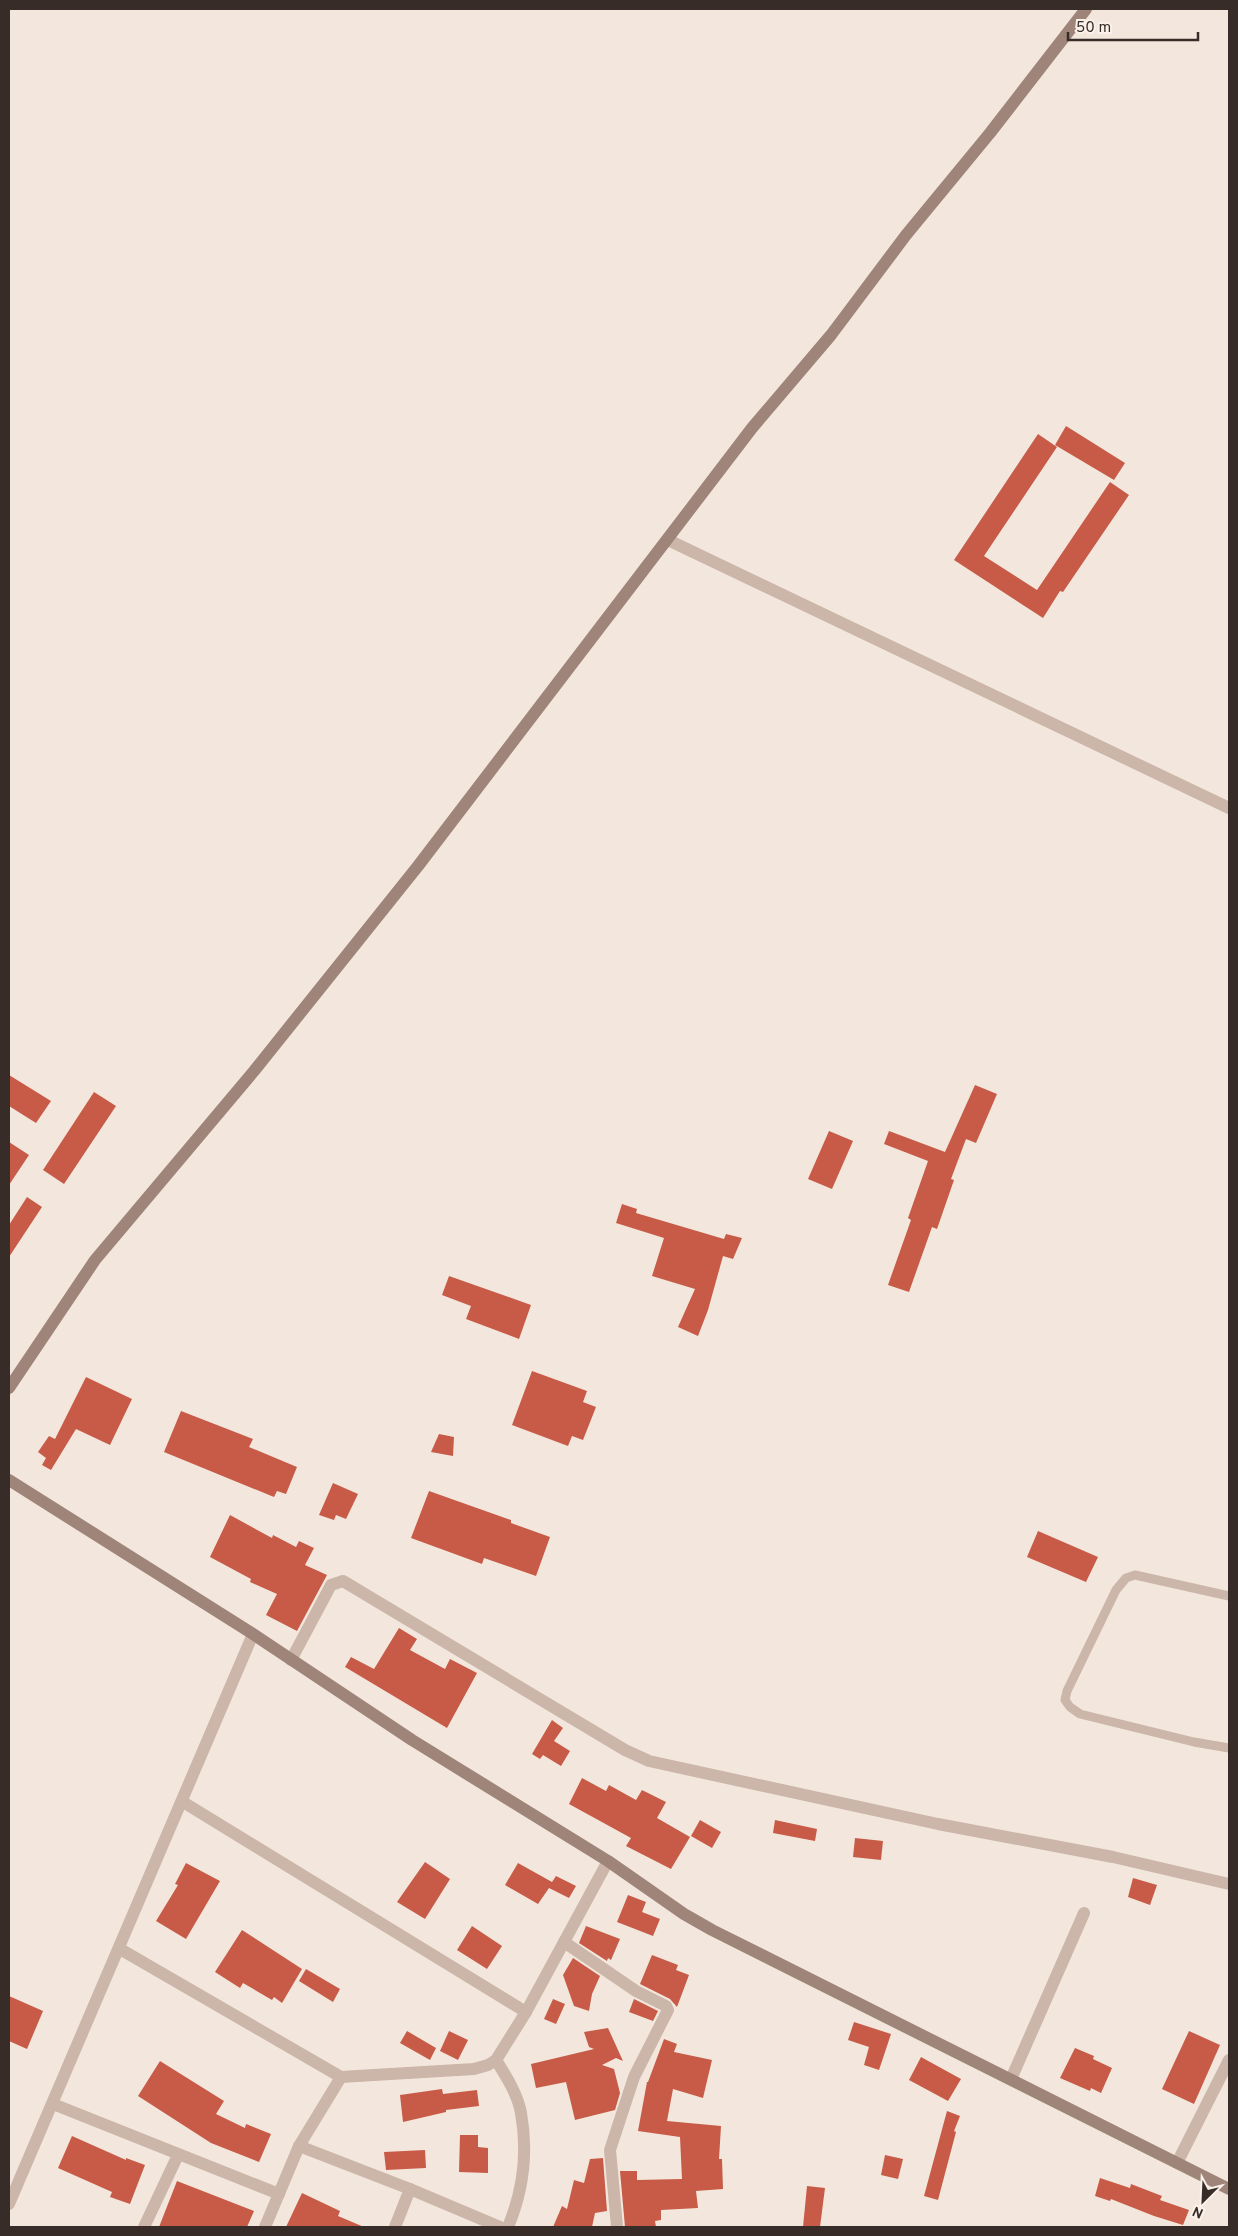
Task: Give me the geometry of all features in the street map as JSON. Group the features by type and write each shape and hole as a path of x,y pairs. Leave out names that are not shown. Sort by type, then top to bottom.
{"street":[{"path":"9,1388 95,1260 254,1071 391,899 752,428 831,335 906,235 990,133 1086,9"},
{"path":"668,540 1229,808"},
{"path":"9,1480 253,1634 412,1740 608,1861 684,1914 712,1930 1229,2190"},
{"path":"291,1660 332,1585 343,1581 625,1750 649,1761 938,1824 1113,1857 1229,1884"},
{"path":"9,2204 183,1802 253,1634"},
{"path":"183,1802 526,2012"},
{"path":"120,1949 341,2077 474,2069 488,2065 496,2060 526,2012 608,1861"},
{"path":"1011,2079 1084,1913"},
{"path":"564,1942 636,1991 666,2006 668,2010 634,2077 610,2150 617,2227"},
{"path":"496,2060 505,2074 521,2112 523,2179 516,2207 508,2227"},
{"path":"1177,2163 1229,2060"},
{"path":"265,2227 299,2146 341,2077"},
{"path":"53,2104 279,2194"},
{"path":"299,2146 410,2189 500,2227"},
{"path":"144,2227 178,2155"},
{"path":"395,2227 410,2189"}],"lane":[{"path":"1229,1596 1135,1575 1126,1578 1116,1590 1067,1690 1066,1700 1070,1707 1080,1714 1194,1742 1229,1748"}],"building":[{"path":"1066,426 1125,463 1114,480 1055,445"},
{"path":"1038,434 1057,447 984,556 1037,590 1110,482 1129,495 1063,592 1060,591 1043,618 954,560"},
{"path":"9,1075 51,1101 36,1123 9,1106"},
{"path":"975,1085 997,1094 976,1143 966,1139 951,1179 954,1180 937,1229 932,1227 909,1292 888,1285 911,1220 908,1218 928,1161 884,1144 889,1131 945,1152"},
{"path":"94,1092 116,1106 64,1184 43,1170"},
{"path":"829,1131 853,1141 832,1189 808,1179"},
{"path":"9,1142 29,1155 9,1185"},
{"path":"27,1197 42,1207 9,1257 9,1225"},
{"path":"622,1204 637,1209 636,1213 724,1239 726,1234 742,1238 733,1259 723,1256 708,1310 698,1336 678,1327 695,1289 652,1276 664,1238 616,1223"},
{"path":"449,1276 531,1305 519,1339 466,1319 471,1306 442,1295"},
{"path":"532,1371 587,1391 583,1402 596,1407 583,1440 572,1436 568,1446 512,1425"},
{"path":"86,1377 132,1399 110,1445 76,1429 51,1470 42,1465 46,1458 38,1452 49,1436 55,1439"},
{"path":"181,1411 253,1439 249,1447 297,1467 286,1494 277,1491 274,1497 164,1452"},
{"path":"439,1434 454,1437 453,1456 431,1452"},
{"path":"333,1483 358,1494 346,1519 336,1515 334,1520 319,1515"},
{"path":"429,1491 511,1520 511,1523 550,1537 536,1576 484,1558 482,1564 411,1538"},
{"path":"230,1515 272,1538 273,1535 296,1547 299,1541 314,1548 305,1565 327,1575 297,1631 266,1615 277,1594 250,1582 251,1579 210,1557"},
{"path":"1038,1531 1098,1557 1086,1582 1027,1557"},
{"path":"399,1628 417,1639 410,1650 445,1669 450,1659 477,1673 447,1728 345,1667 351,1657 374,1669"},
{"path":"552,1720 563,1728 554,1741 570,1751 561,1766 543,1755 540,1759 532,1754"},
{"path":"582,1778 606,1791 609,1785 636,1800 642,1790 666,1802 657,1818 690,1837 671,1869 626,1846 631,1838 569,1804"},
{"path":"700,1820 721,1832 712,1848 691,1836"},
{"path":"775,1820 817,1829 815,1841 773,1833"},
{"path":"855,1838 883,1841 881,1860 853,1857"},
{"path":"425,1862 450,1879 425,1919 397,1902"},
{"path":"186,1863 220,1881 186,1939 156,1921 178,1885 175,1884"},
{"path":"518,1863 552,1882 556,1876 576,1886 569,1898 549,1888 538,1904 505,1885"},
{"path":"1133,1878 1157,1885 1150,1905 1128,1897"},
{"path":"628,1895 646,1902 642,1912 660,1919 653,1936 617,1922"},
{"path":"472,1926 502,1946 487,1969 457,1950"},
{"path":"586,1926 620,1939 611,1960 608,1958 607,1961 579,1943"},
{"path":"242,1930 302,1969 282,2003 274,1997 272,2000 243,1983 240,1988 215,1972"},
{"path":"652,1955 678,1965 676,1970 689,1975 677,2007 670,1999 640,1984"},
{"path":"573,1958 600,1976 592,1994 589,2011 574,2006 563,1975"},
{"path":"306,1969 340,1989 333,2002 299,1981"},
{"path":"9,1996 43,2011 27,2049 9,2041"},
{"path":"553,1999 565,2004 556,2024 544,2019"},
{"path":"634,1999 658,2011 653,2021 629,2012"},
{"path":"854,2022 891,2034 879,2070 864,2065 869,2047 848,2040"},
{"path":"608,2028 623,2061 616,2058 602,2065 614,2069 620,2093 615,2110 575,2120 566,2082 536,2088 531,2064 594,2049 589,2047 584,2032"},
{"path":"407,2031 436,2048 430,2060 400,2043"},
{"path":"449,2031 468,2040 458,2060 440,2051"},
{"path":"1189,2031 1220,2045 1194,2104 1162,2089"},
{"path":"664,2039 677,2044 674,2052 712,2060 703,2098 673,2089 667,2121 721,2126 719,2159 722,2159 723,2189 696,2191 698,2208 661,2210 661,2220 655,2221 656,2227 625,2227 620,2171 637,2171 637,2180 682,2179 680,2137 638,2131 647,2082"},
{"path":"1075,2048 1094,2056 1093,2059 1112,2068 1101,2093 1091,2088 1090,2091 1060,2078"},
{"path":"921,2057 961,2079 948,2101 909,2080"},
{"path":"160,2061 224,2101 216,2114 245,2128 246,2124 271,2134 259,2162 211,2143 138,2096"},
{"path":"442,2089 443,2094 477,2090 479,2106 446,2110 446,2112 403,2122 400,2095"},
{"path":"947,2111 960,2116 954,2131 956,2132 938,2200 924,2196"},
{"path":"460,2135 478,2135 478,2147 488,2148 488,2173 459,2172"},
{"path":"72,2136 126,2160 126,2158 145,2165 130,2204 110,2197 112,2192 58,2168"},
{"path":"425,2150 426,2168 386,2170 384,2152"},
{"path":"885,2155 903,2159 898,2179 881,2175"},
{"path":"603,2158 607,2211 595,2213 592,2227 553,2227 562,2206 567,2209 574,2180 584,2183 590,2159"},
{"path":"1100,2178 1130,2188 1131,2184 1162,2196 1160,2200 1189,2210 1183,2225 1111,2199 1110,2201 1095,2196"},
{"path":"177,2181 254,2211 247,2227 159,2227"},
{"path":"807,2186 825,2188 820,2227 803,2227"},
{"path":"302,2193 340,2211 338,2216 364,2227 286,2227"}]}
